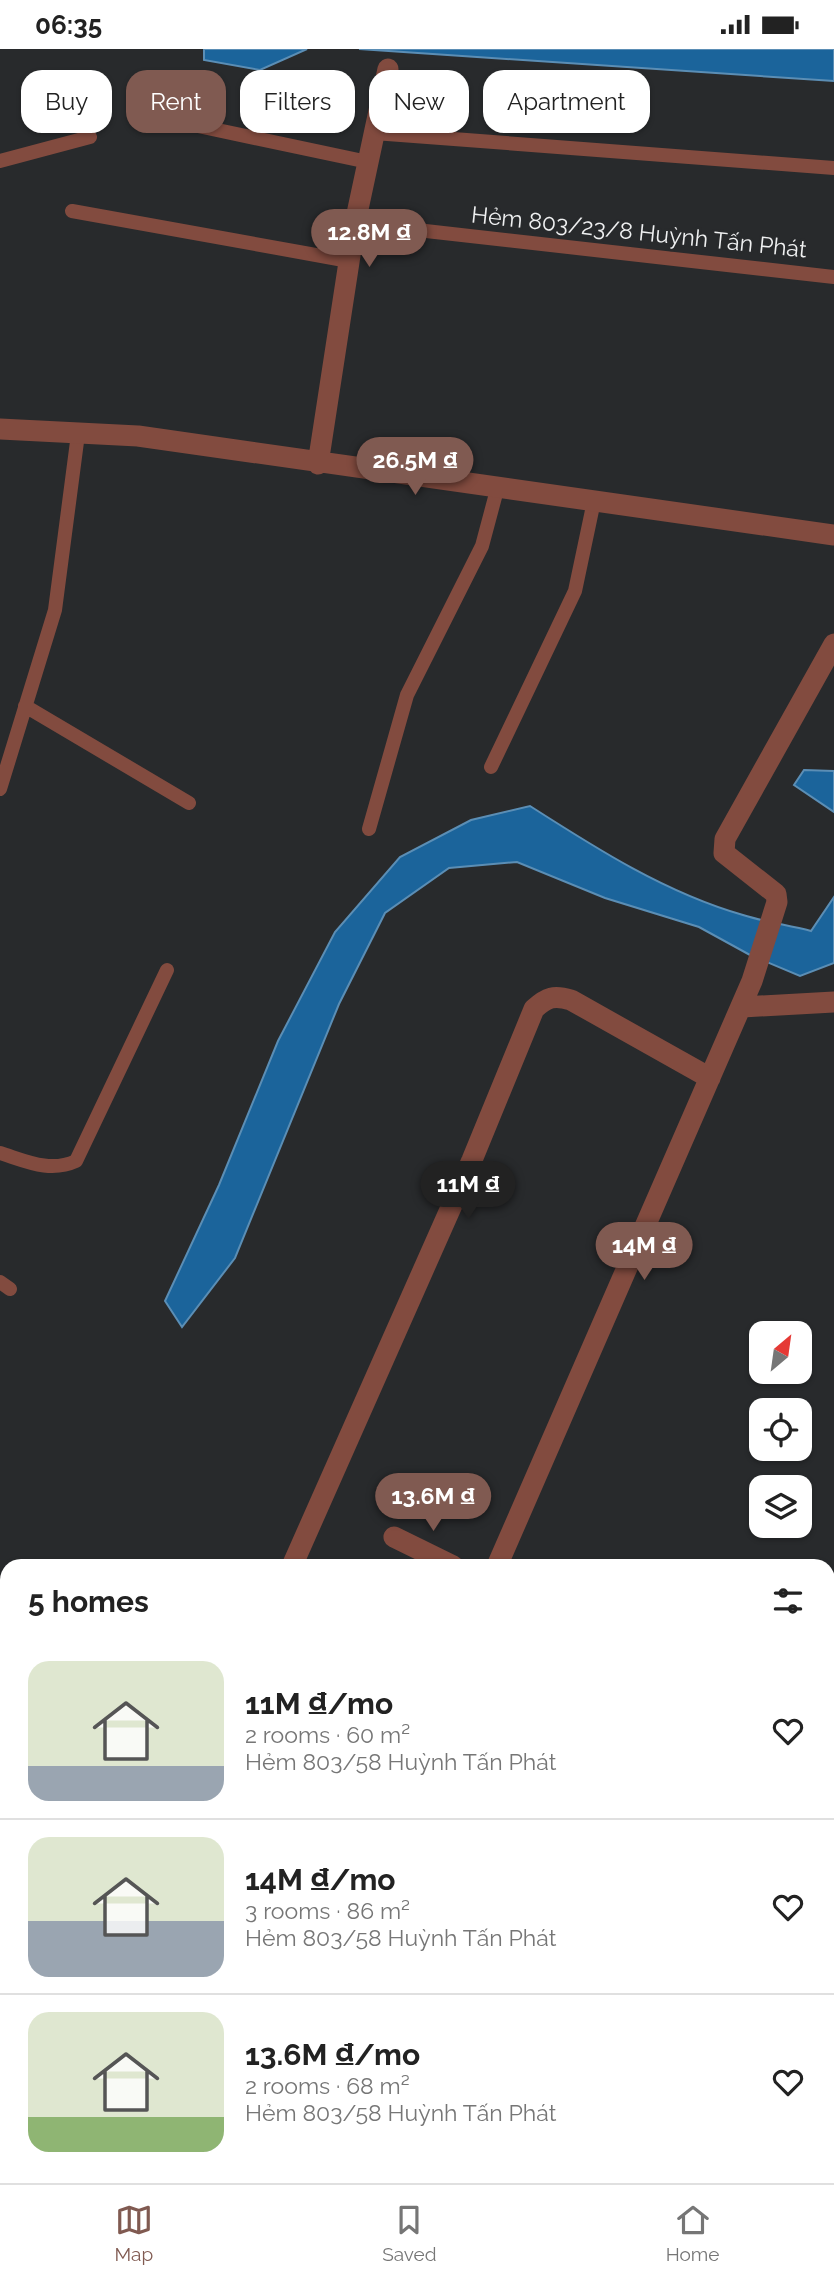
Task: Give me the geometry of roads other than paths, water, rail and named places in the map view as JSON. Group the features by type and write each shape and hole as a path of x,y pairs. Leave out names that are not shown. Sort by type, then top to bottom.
{"street":[{"path":"318,464 355,223 374,133"},
{"path":"0,429 138,436 318,464 498,486 834,535"},
{"path":"500,1559 752,981 774,914 776,894 733,863 724,853 725,839 834,644"},
{"path":"295,1559 461,1185 534,1009 544,1000 556,995 571,1000 710,1078"},
{"path":"741,1007 834,1002"},
{"path":"394,1537 439,1559"}],"lane":[{"path":"226,132 368,162"},
{"path":"374,133 834,168"},
{"path":"0,162 90,137"},
{"path":"72,211 349,261"},
{"name":"Hẻm 803/23/8 Huỳnh Tấn Phát","path":"355,223 834,277"},
{"path":"0,789 55,610 78,434"},
{"path":"369,829 407,695 482,546 498,486"},
{"path":"491,767 575,591 594,501"},
{"path":"25,706 188,803"},
{"path":"0,1153 43,1166 62,1168 76,1161 167,970"}],"water":[{"path":"204,49 307,49 260,70 204,60"},
{"path":"359,49 834,49 834,81"},
{"path":"804,770 834,771 834,812 794,785"},
{"path":"530,806 607,854 659,882 714,906 743,915 811,931 834,897 834,963 800,976 750,955 699,927 605,898 517,862 449,868 385,913 339,1004 235,1258 182,1327 165,1301 219,1185 278,1041 335,932 400,857 471,820"}]}
